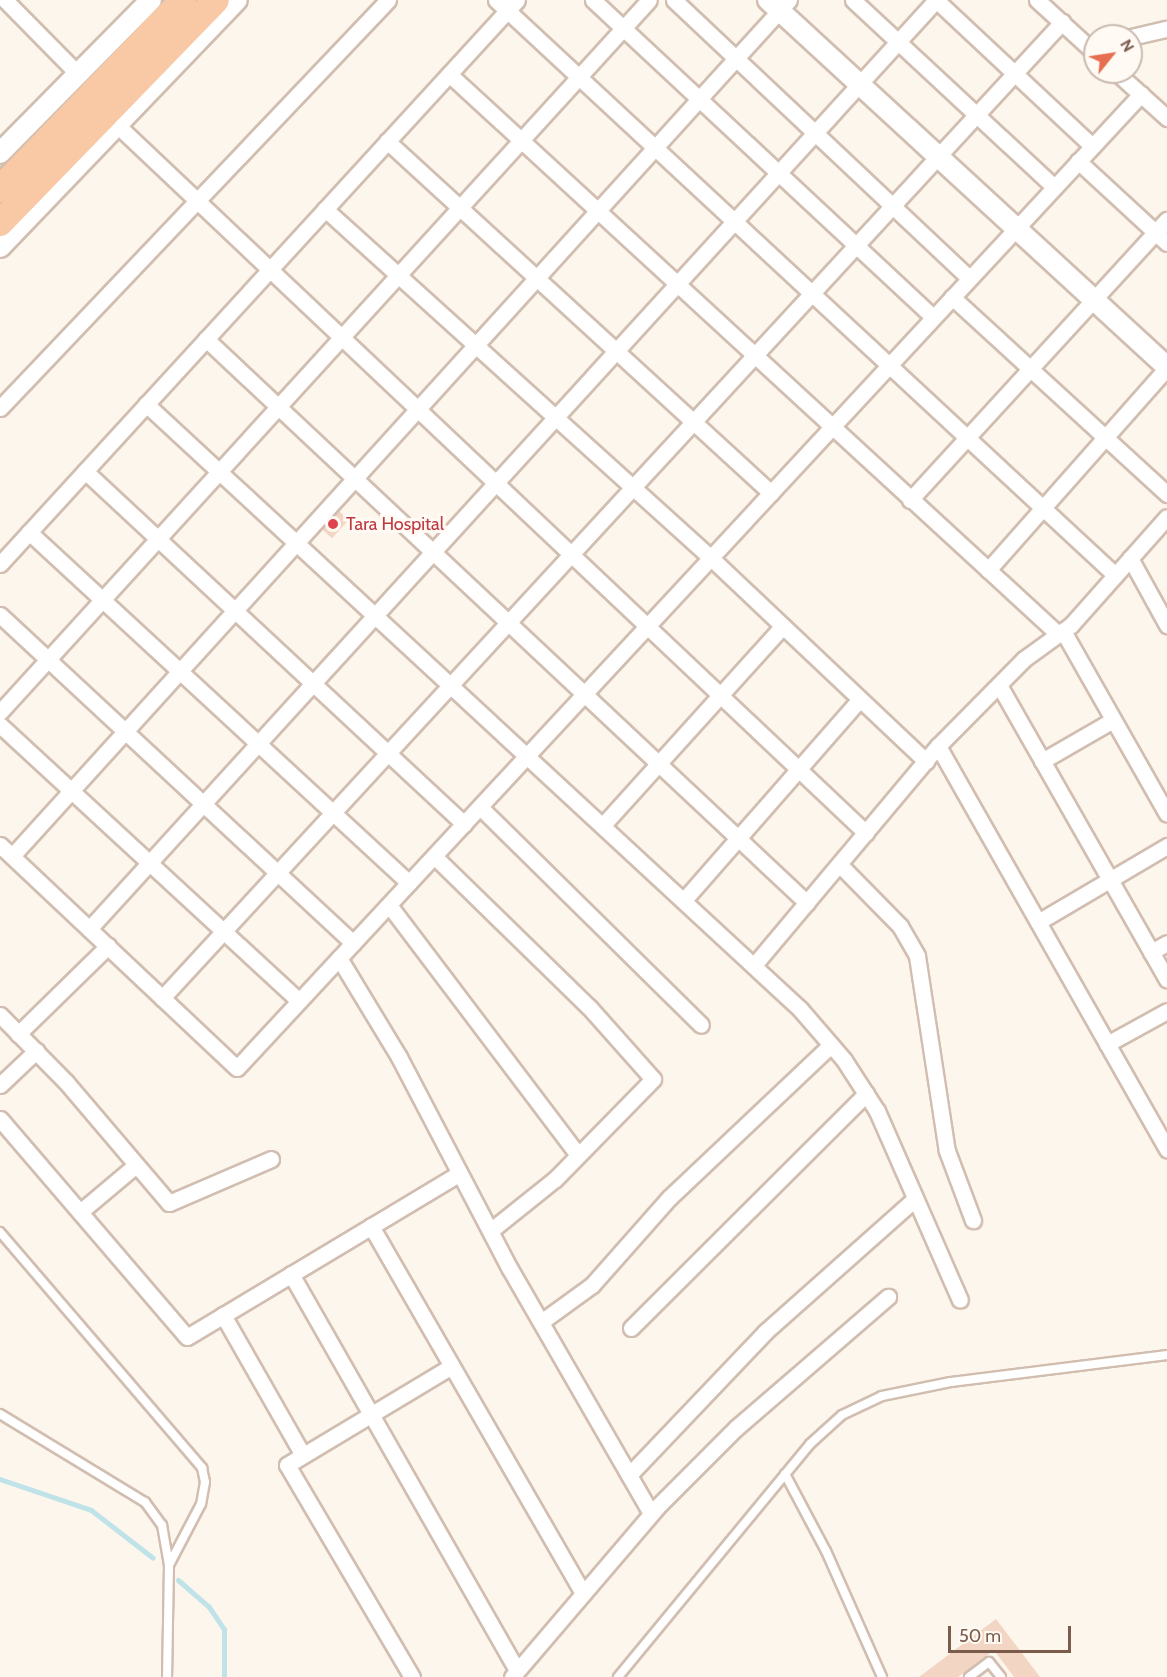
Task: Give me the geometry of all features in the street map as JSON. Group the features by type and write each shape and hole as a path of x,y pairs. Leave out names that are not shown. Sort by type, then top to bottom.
{"highway":[{"path":"0,189 104,111 183,0"},
{"path":"0,223 104,111 216,0"}],"street":[{"path":"5,0 78,74"},
{"path":"0,247 104,111 237,0"},
{"path":"0,408 388,0"},
{"path":"593,0 933,317"},
{"path":"0,712 649,0"},
{"path":"674,0 969,278"},
{"path":"853,0 1054,187"},
{"path":"89,929 936,0 1092,146"},
{"path":"1037,0 1083,40"},
{"path":"2,145 78,74 144,2"},
{"path":"0,564 449,74 507,3 579,77 1115,575"},
{"path":"12,856 655,148 736,58 779,4 859,84 1167,368 988,570"},
{"path":"162,998 1062,22"},
{"path":"1143,34 1167,29"},
{"path":"449,74 831,428 1060,632 1166,809"},
{"path":"1130,84 1167,118"},
{"path":"0,845 237,1068 1141,94"},
{"path":"104,111 866,833"},
{"path":"387,141 771,494"},
{"path":"1078,161 1161,237"},
{"path":"325,209 711,558 926,761"},
{"path":"910,500 1094,300 1161,237 1167,220"},
{"path":"952,297 1167,494"},
{"path":"206,339 807,903"},
{"path":"147,404 755,964 831,1045 866,1094 960,1300"},
{"path":"85,471 464,824"},
{"path":"755,964 938,746 999,685 1060,632 1167,517"},
{"path":"29,532 409,883"},
{"path":"1130,558 1167,625"},
{"path":"0,615 353,944"},
{"path":"603,825 783,626"},
{"path":"999,685 1167,980"},
{"path":"684,900 860,699"},
{"path":"1042,761 1113,720"},
{"path":"0,725 299,1001"},
{"path":"938,746 1167,1149"},
{"path":"480,807 701,1025"},
{"path":"1038,922 1167,846"},
{"path":"434,856 589,1007 653,1079 578,1155 490,1231"},
{"path":"840,865 900,926 917,956 947,1151 973,1220"},
{"path":"388,905 578,1155"},
{"path":"1151,952 1167,943"},
{"path":"18,1034 108,946"},
{"path":"339,958 399,1057 490,1231 651,1513"},
{"path":"1107,1044 1167,1011"},
{"path":"0,1015 36,1051 169,1203 271,1159"},
{"path":"541,1322 592,1285 669,1198 831,1045"},
{"path":"0,1085 36,1051"},
{"path":"631,1328 866,1094"},
{"path":"0,1119 187,1337 460,1173"},
{"path":"80,1212 136,1165"},
{"path":"629,1475 765,1332 915,1199"},
{"path":"371,1226 583,1593"},
{"path":"291,1274 514,1674 651,1513 736,1428 888,1297"},
{"path":"223,1315 303,1455"},
{"path":"412,1677 287,1465 452,1366"}],"lane":[{"path":"0,1232 202,1468 205,1482 201,1504 169,1565"},
{"path":"618,1677 810,1444 842,1415 882,1396 951,1382 1167,1354"},
{"path":"0,1414 145,1502 162,1525 169,1565 166,1677"},
{"path":"785,1474 826,1551 882,1677"},
{"path":"969,1677 989,1662 1001,1677"}],"building":[{"path":"339,511 349,520 332,538 322,530"},
{"path":"996,1619 1040,1677 1014,1677 994,1650 958,1677 919,1677"}],"waterway":[{"path":"0,1479 91,1510 153,1558"},
{"path":"178,1580 209,1607 224,1629 224,1677"}],"place":[{"name":"Tara Hospital","path":"333,524"}]}
